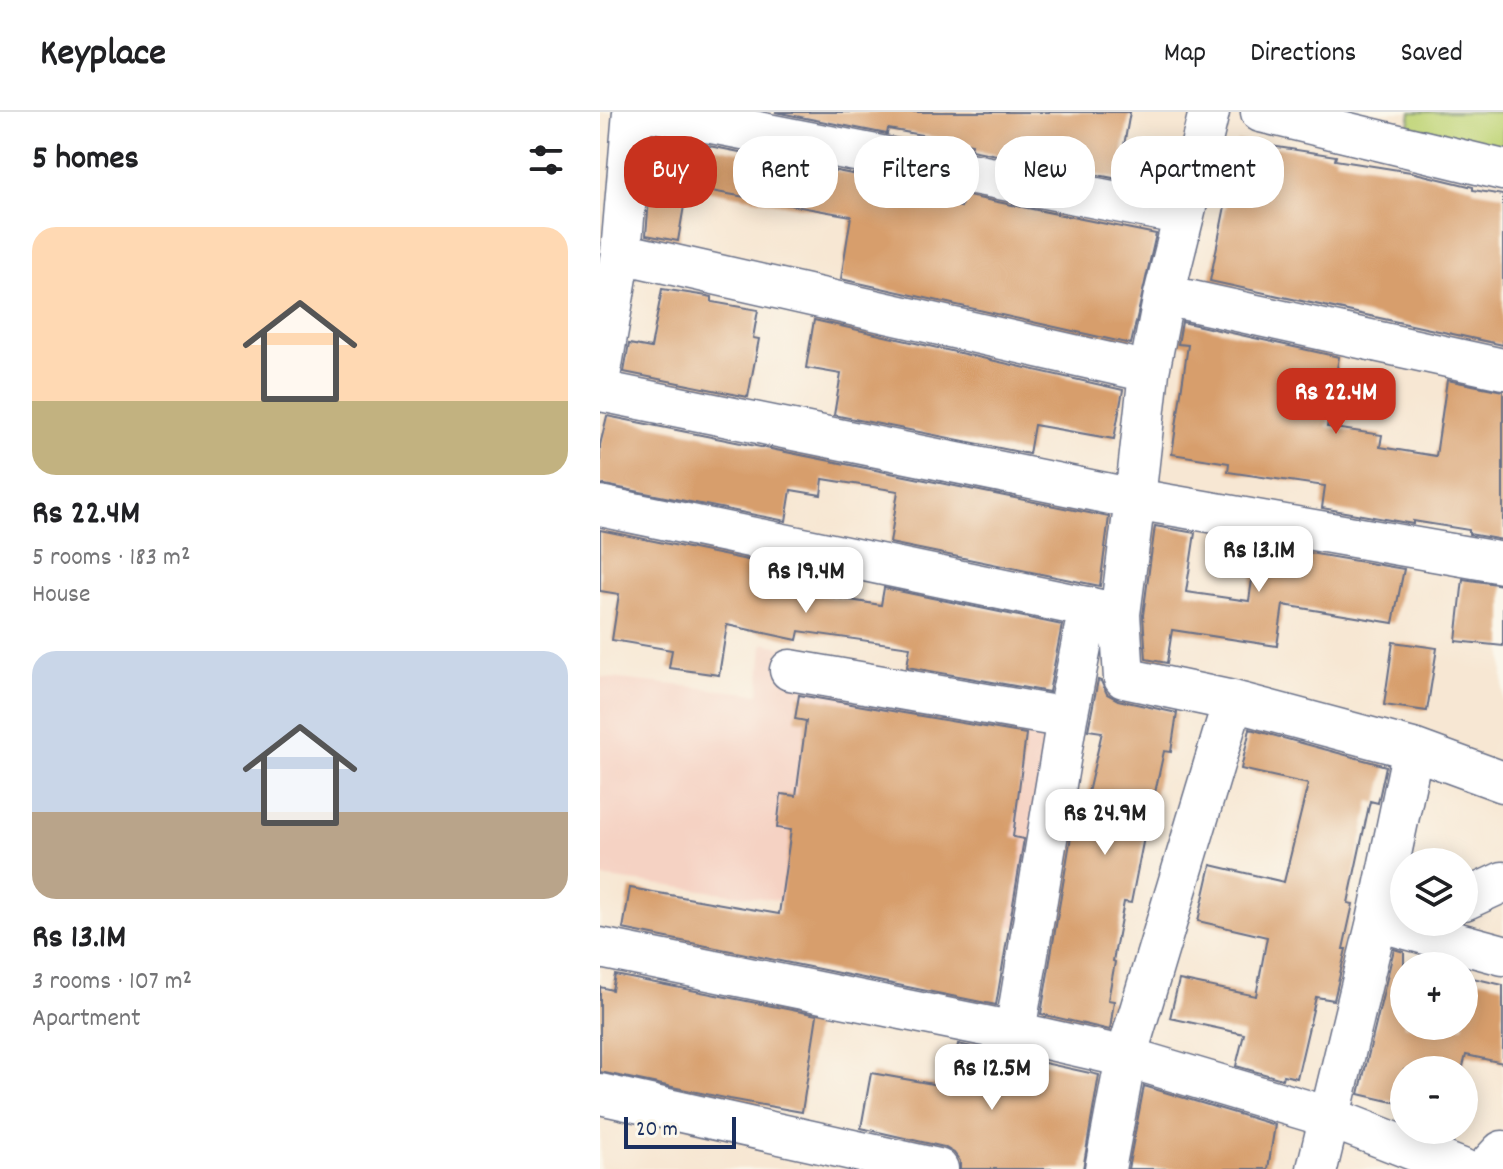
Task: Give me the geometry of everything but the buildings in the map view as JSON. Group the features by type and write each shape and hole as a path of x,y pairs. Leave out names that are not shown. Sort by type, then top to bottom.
{"street":[{"path":"600,377 621,253 633,112"},
{"path":"655,112 1184,215"},
{"path":"1015,1032 1067,718 1104,610 1135,499 1149,372 1164,295 1209,112"},
{"path":"1261,112 1387,127 1503,170"},
{"path":"621,253 1149,372"},
{"path":"1164,295 1503,369"},
{"path":"600,391 1135,499 1503,563"},
{"path":"600,506 1104,610"},
{"path":"1104,610 1124,678 1233,701 1413,749 1503,782"},
{"path":"790,670 1067,718"},
{"path":"1105,1169 1126,1057 1233,701"},
{"path":"1405,848 1413,749"},
{"path":"1478,894 1503,882"},
{"path":"1317,1169 1329,1117 1395,936"},
{"path":"1439,936 1503,955"},
{"path":"600,948 1126,1057 1329,1117 1462,1169"},
{"path":"600,1094 938,1169"},
{"path":"1488,1169 1503,1153"}],"shaded area":[{"path":"763,643 1048,702 1021,927 600,877 600,677 759,694"}],"green space":[{"path":"1411,112 1503,112 1503,150 1409,126"}]}
